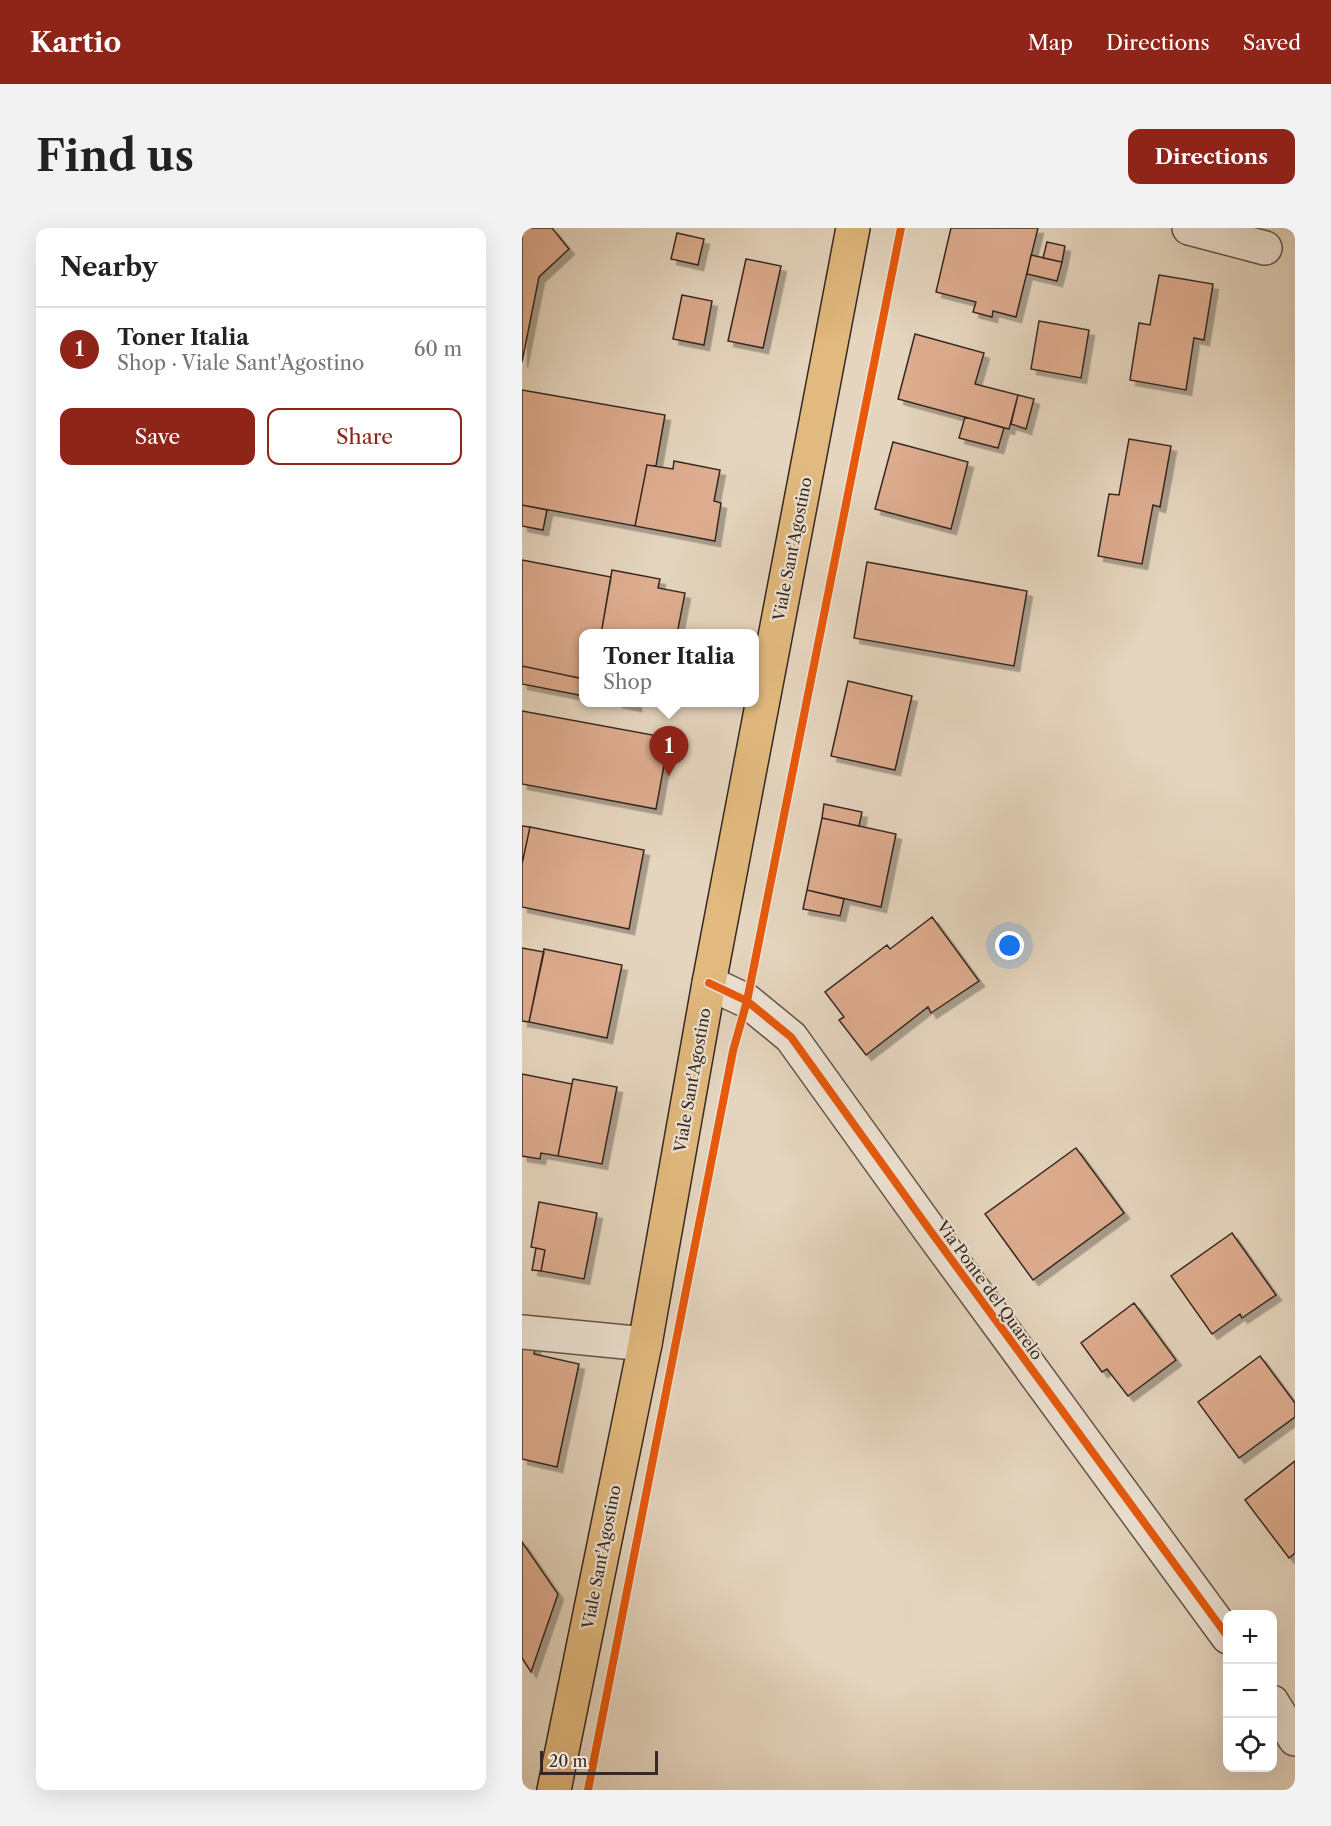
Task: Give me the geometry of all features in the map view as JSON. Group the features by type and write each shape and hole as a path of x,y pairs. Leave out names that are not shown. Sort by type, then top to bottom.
{"main road":[{"name":"Viale Sant'Agostino","path":"554,1790 645,1344 709,983 853,228"}],"street":[{"path":"1189,228 1265,248"},
{"name":"Via Ponte del Quarelo","path":"709,983 747,1001 791,1037 929,1230 1223,1632"},
{"path":"522,1332 645,1344"},
{"path":"1277,1710 1295,1739"}],"building":[{"path":"522,228 552,228 569,249 539,277 522,362"},
{"path":"951,228 1038,228 1016,317 993,311 992,317 973,312 976,302 936,292"},
{"path":"677,233 704,239 698,265 671,259"},
{"path":"1047,242 1065,246 1062,262 1043,258"},
{"path":"1031,255 1062,262 1057,281 1027,274"},
{"path":"746,259 781,266 763,348 728,341"},
{"path":"1159,275 1213,284 1204,340 1194,338 1186,390 1130,380 1139,323 1150,325"},
{"path":"682,295 712,301 704,345 673,339"},
{"path":"1039,321 1089,330 1081,378 1031,369"},
{"path":"915,334 984,353 975,384 1018,395 1009,429 898,399"},
{"path":"522,390 665,415 656,466 647,465 635,526 522,505"},
{"path":"1018,395 1034,399 1026,429 1011,424"},
{"path":"965,417 1004,428 998,448 959,438"},
{"path":"1129,439 1171,446 1160,507 1153,505 1142,564 1098,556 1109,494 1119,495"},
{"path":"893,442 968,462 951,529 875,509"},
{"path":"674,461 720,470 714,501 721,503 715,541 635,526 647,465 673,469"},
{"path":"522,505 547,510 543,530 522,526"},
{"path":"522,560 611,577 602,629 579,629 579,678 522,666"},
{"path":"867,562 1027,591 1014,666 854,638"},
{"path":"612,570 660,579 658,588 685,593 678,629 602,629"},
{"path":"522,666 579,678 579,695 522,684"},
{"path":"848,681 912,696 895,770 831,756"},
{"path":"522,711 669,738 656,809 522,784"},
{"path":"824,804 862,812 859,826 822,818"},
{"path":"822,818 896,834 881,907 807,890"},
{"path":"522,826 530,827 522,864"},
{"path":"530,827 644,850 629,929 522,907 522,864"},
{"path":"807,890 844,899 840,916 803,909"},
{"path":"932,917 979,981 931,1013 928,1007 866,1055 839,1020 844,1017 825,992 887,945 890,949"},
{"path":"522,948 544,952 529,1022 522,1021"},
{"path":"544,949 622,965 607,1038 529,1022"},
{"path":"522,1074 572,1084 558,1156 541,1153 540,1159 522,1156"},
{"path":"573,1079 617,1087 602,1164 558,1156"},
{"path":"1076,1148 1124,1213 1033,1280 985,1214"},
{"path":"539,1202 597,1213 584,1279 541,1271 545,1250 531,1247"},
{"path":"1232,1233 1276,1295 1242,1318 1240,1314 1212,1334 1171,1276"},
{"path":"536,1248 545,1250 541,1271 532,1270"},
{"path":"1134,1303 1176,1360 1128,1396 1107,1369 1102,1372 1081,1343"},
{"path":"522,1337 537,1341 534,1354 579,1364 557,1467 522,1459"},
{"path":"1260,1356 1295,1403 1295,1417 1239,1458 1198,1402"},
{"path":"1295,1461 1295,1553 1289,1558 1245,1500"},
{"path":"522,1542 558,1594 531,1672 522,1658"}],"cycle path":[{"path":"588,1790 733,1051 747,1001 901,228"},
{"path":"709,983 747,1001 791,1037 1223,1630"}],"place":[{"name":"Toner Italia","path":"669,776"}]}
